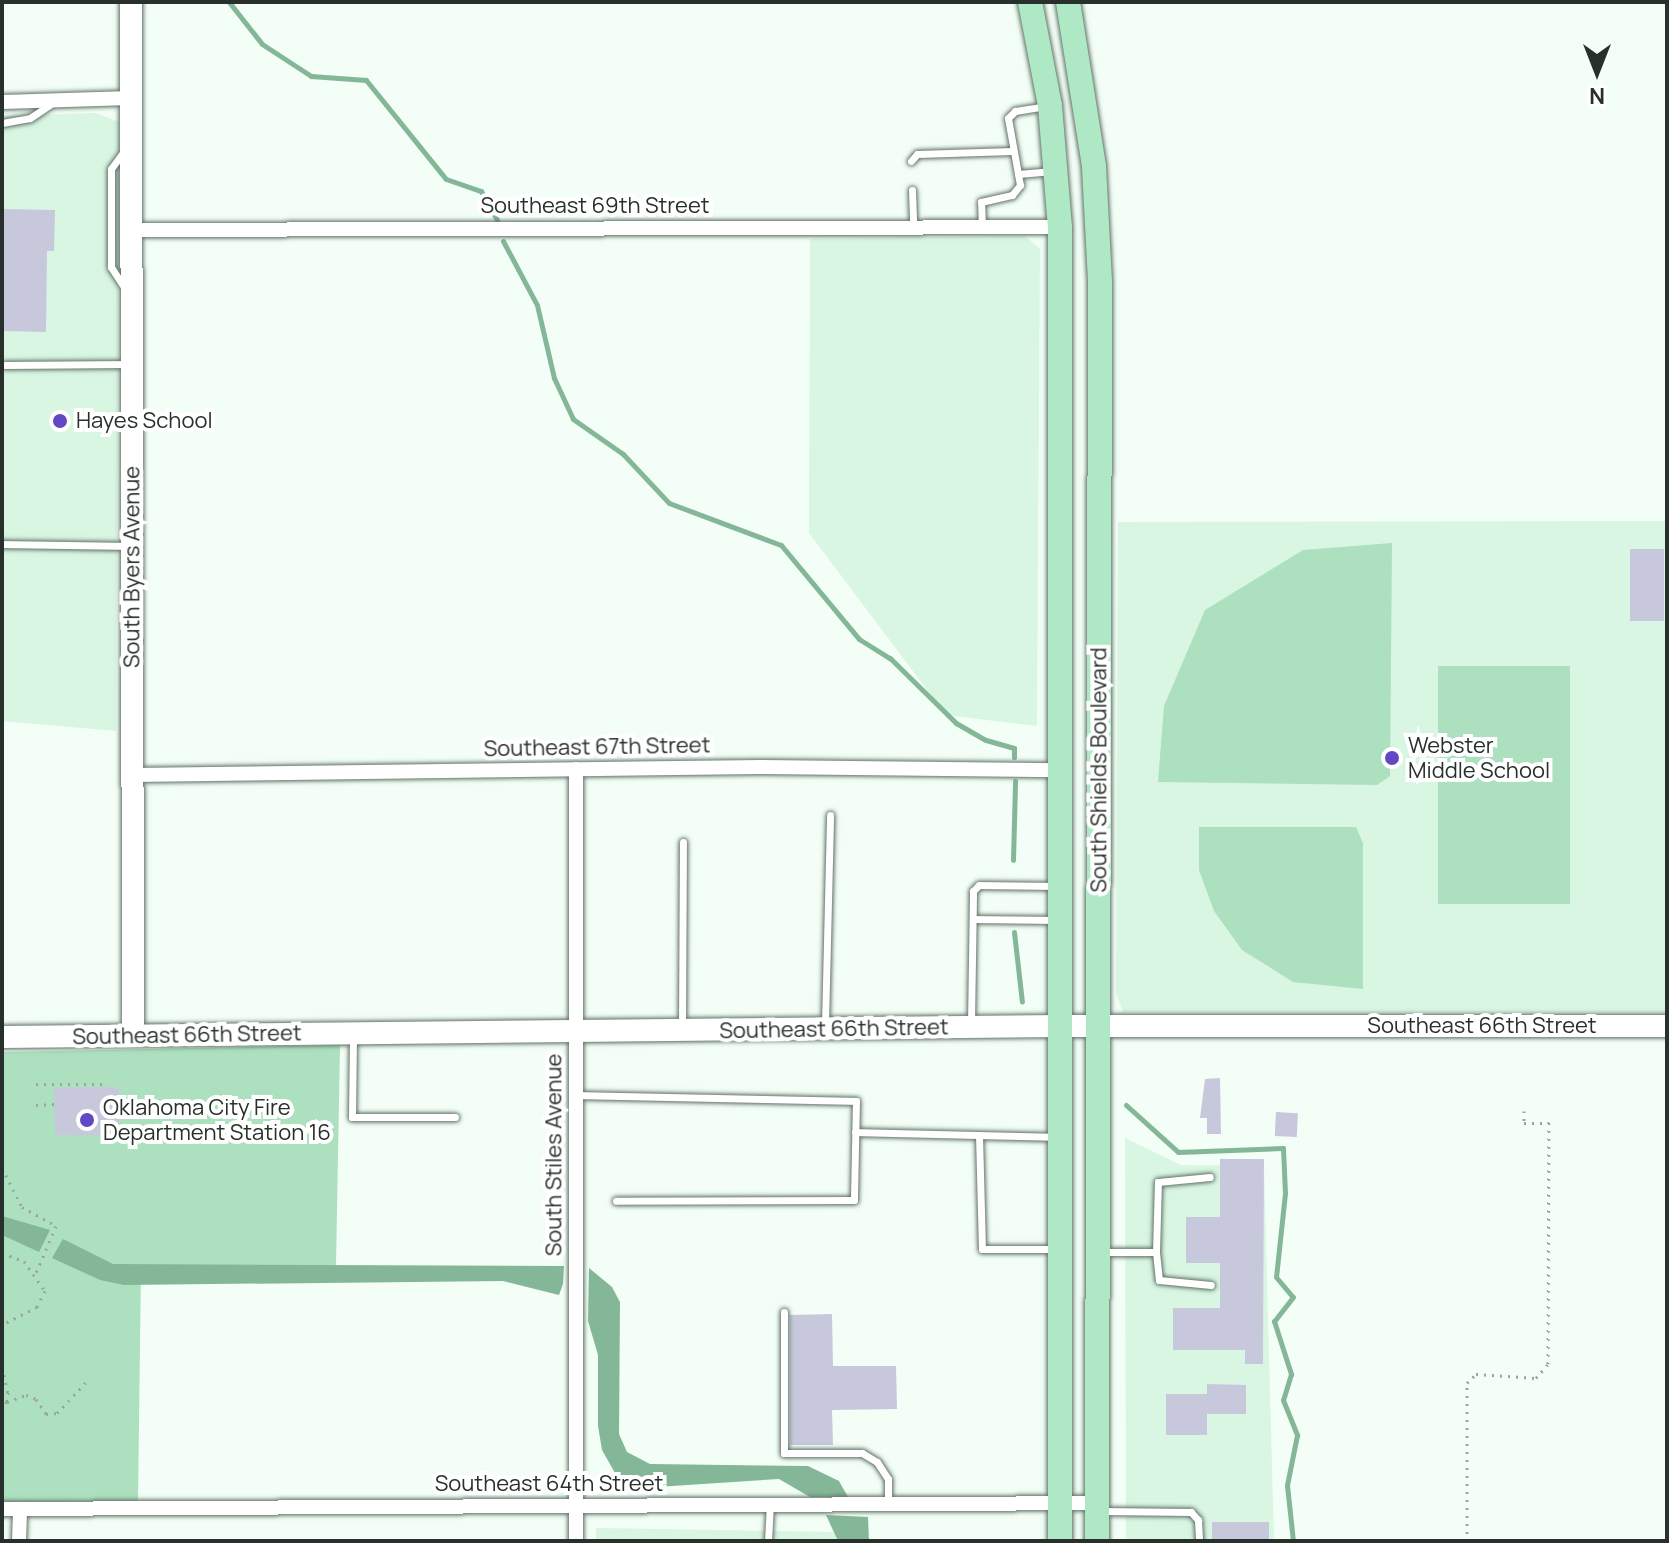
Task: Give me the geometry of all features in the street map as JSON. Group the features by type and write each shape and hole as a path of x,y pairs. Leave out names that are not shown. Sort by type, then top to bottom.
{"main road":[{"name":"South Shields Boulevard","path":"1030,2 1050,106 1060,227 1060,1541"},
{"name":"South Shields Boulevard","path":"1068,2 1086,104 1098,227 1097,1541"}],"street":[{"name":"South Byers Avenue","path":"131,2 133,1035"},
{"path":"2,102 130,98"},
{"name":"Southeast 69th Street","path":"130,230 1060,227"},
{"name":"Southeast 67th Street","path":"133,775 576,769 1061,770"},
{"name":"South Stiles Avenue","path":"576,769 576,1541"},
{"name":"Southeast 66th Street","path":"2,1037 1099,1025 1667,1026"},
{"name":"Southeast 64th Street","path":"2,1509 1060,1503 1097,1507"},
{"path":"19,1541 20,1509"}],"lane":[{"path":"2,123 30,118 55,100"},
{"path":"982,227 981,202 1012,195 1020,185 1008,118 1015,111 1050,106"},
{"path":"130,143 111,169 111,267 130,297"},
{"path":"911,161 917,154 1013,151"},
{"path":"1018,174 1056,171"},
{"path":"912,190 913,227"},
{"path":"5,365 131,364"},
{"path":"2,544 132,545"},
{"path":"825,1030 830,815"},
{"path":"682,1031 683,842"},
{"path":"971,1026 973,891 979,885 1061,886"},
{"path":"973,919 1061,920"},
{"path":"353,1034 352,1117 455,1117"},
{"path":"577,1095 856,1101 854,1200 616,1201"},
{"path":"855,1132 1060,1138"},
{"path":"979,1135 982,1249 1060,1248"},
{"path":"1210,1177 1158,1182 1156,1252 1159,1280 1211,1285"},
{"path":"1097,1252 1156,1252"},
{"path":"784,1312 784,1453 862,1453 877,1462 888,1479 888,1504"},
{"path":"768,1541 770,1505"},
{"path":"1097,1507 1191,1512 1198,1520 1199,1541"}],"path":[{"path":"36,1084 103,1084"},
{"path":"36,1105 55,1104"},
{"path":"1467,1541 1467,1383 1476,1374 1536,1378 1548,1364 1549,1121 1524,1123 1524,1111"},
{"path":"2,1168 22,1207 53,1220 57,1233 36,1273"},
{"path":"2,1253 24,1261 36,1273 45,1291 37,1307 2,1325"},
{"path":"2,1367 5,1402 26,1395 36,1399 46,1414 57,1413 87,1381"},
{"path":"2,1442 10,1442"}],"shaded area":[{"name":"Hayes School","path":"96,113 119,122 116,731 2,721 2,116"},
{"path":"1025,236 1040,249 1037,726 946,715 809,533 810,239"},
{"name":"Webster Middle School","path":"1667,521 1667,1012 1123,1012 1116,993 1118,522"},
{"path":"1392,543 1390,776 1377,785 1158,782 1164,706 1205,610 1303,550"},
{"path":"1438,666 1570,666 1570,904 1438,904"},
{"path":"1199,827 1356,827 1363,843 1363,989 1293,982 1242,950 1214,911 1199,870"},
{"path":"340,1045 336,1265 141,1265 138,1501 2,1502 2,1052"},
{"path":"1125,1138 1181,1165 1264,1166 1274,1541 1126,1541"},
{"path":"2,1216 50,1230 39,1252 2,1235"},
{"path":"63,1239 113,1264 564,1266 563,1284 559,1295 503,1281 124,1285 100,1280 52,1258"},
{"path":"589,1268 612,1287 620,1302 619,1434 627,1452 650,1464 808,1466 839,1481 848,1497 810,1497 779,1479 657,1487 630,1483 615,1473 602,1450 598,1426 598,1355 588,1321"},
{"path":"826,1515 868,1517 869,1541 838,1541"},
{"path":"596,1528 836,1532 836,1541 596,1541"}],"building":[{"path":"2,209 55,210 54,251 47,251 46,332 2,331"},
{"path":"1630,549 1664,549 1664,621 1630,621"},
{"path":"1220,1078 1221,1134 1207,1134 1207,1118 1200,1118 1205,1079"},
{"name":"Oklahoma City Fire Department Station 16","path":"119,1087 119,1135 55,1135 54,1088"},
{"path":"1276,1112 1298,1113 1297,1137 1275,1136"},
{"path":"1220,1159 1264,1159 1263,1364 1245,1364 1245,1350 1173,1350 1173,1308 1220,1308 1220,1263 1186,1263 1186,1217 1220,1217"},
{"path":"832,1314 833,1366 896,1366 897,1409 832,1410 833,1445 790,1445 790,1315"},
{"path":"1207,1384 1246,1385 1246,1414 1207,1414 1207,1435 1166,1435 1166,1394 1207,1394"},
{"path":"1212,1522 1269,1522 1269,1541 1212,1541"}],"waterway":[{"path":"229,2 262,44 311,76 366,80 446,179 481,191 497,220"},
{"path":"503,241 537,305 554,378 573,419 623,454 669,503 781,545 859,639 890,658 956,723 986,740 1014,748 1014,757"},
{"path":"1013,860 1015,781"},
{"path":"1014,932 1022,1002"},
{"path":"1126,1105 1178,1152 1283,1148 1285,1193 1276,1277 1293,1297 1274,1321 1291,1374 1283,1400 1297,1435 1287,1485 1293,1541"}],"place":[{"name":"Hayes School","path":"60,421"},
{"name":"Webster Middle School","path":"1392,758"},
{"name":"Oklahoma City Fire Department Station 16","path":"87,1120"}]}
